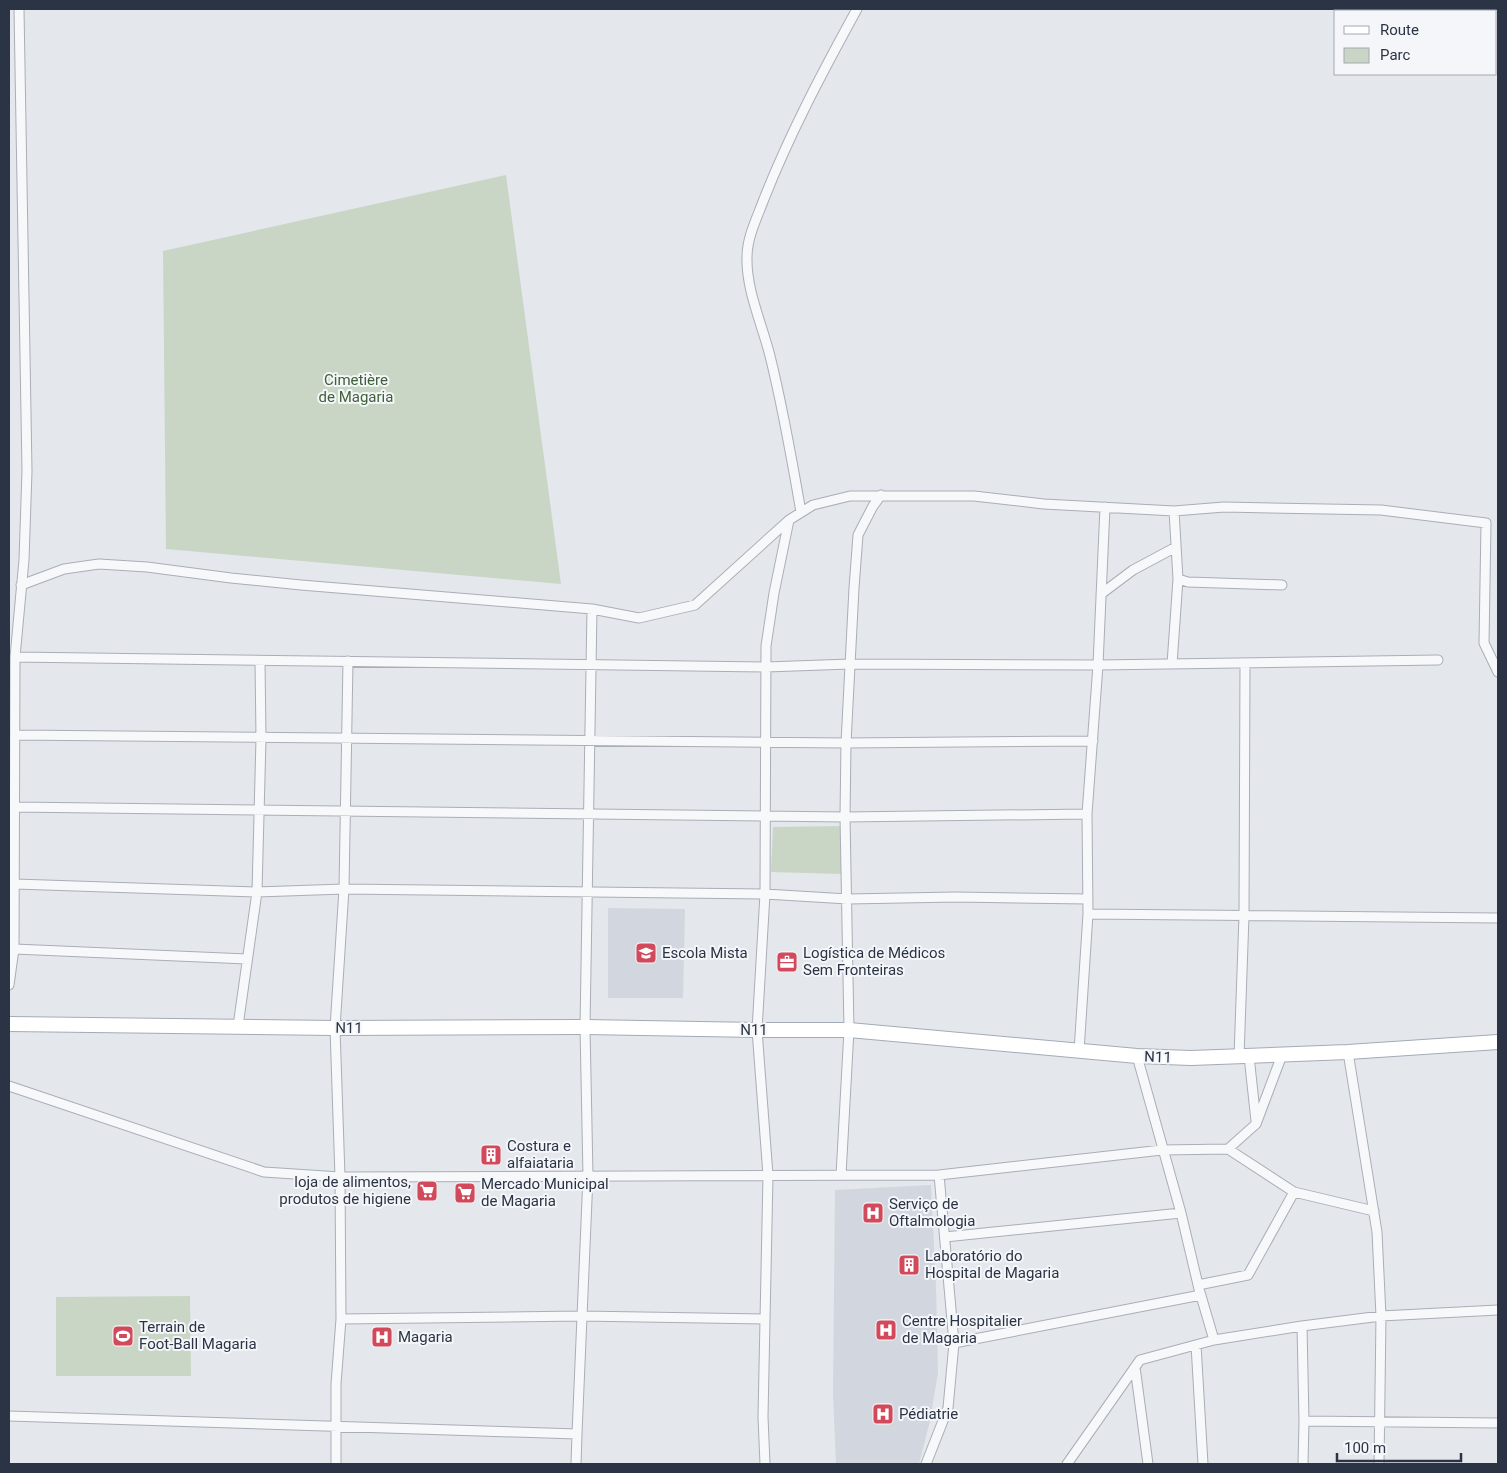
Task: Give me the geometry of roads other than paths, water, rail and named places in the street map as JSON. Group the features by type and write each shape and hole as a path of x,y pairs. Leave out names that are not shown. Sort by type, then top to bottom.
{"main road":[{"name":"N11","path":"9,1024 335,1028 849,1030 1137,1056 1191,1058 1348,1052 1498,1042"}],"street":[{"path":"9,985 14,950 16,657 24,560 27,471 18,9"},
{"path":"801,512 784,418 770,354 747,268 747,255 750,237 771,182 816,82 857,9"},
{"path":"840,1175 849,1030 845,817 850,664 858,534 881,495"},
{"path":"21,585 64,569 99,564 148,567 292,584 592,610 639,618 695,605 789,520 813,505 850,496 974,496 1044,504 1174,511 1224,508 1381,510 1486,524 1484,643 1498,672"},
{"path":"1079,1051 1088,914 1087,814 1098,665 1105,507"},
{"path":"1172,664 1178,579 1174,511"},
{"path":"765,1464 763,1417 768,1175 757,1030 765,894 766,646 774,593 789,520"},
{"path":"1101,594 1133,570 1176,547"},
{"path":"1178,579 1188,582 1282,584"},
{"path":"576,1464 588,1176 584,1028 592,610"},
{"path":"16,657 766,667 850,664 1098,665 1438,660"},
{"path":"238,1026 257,892 258,810 262,738 260,661"},
{"path":"336,1464 336,1384 341,1319 340,1177 335,1028 344,889 348,661"},
{"path":"1245,663 1244,1056 1256,1124"},
{"path":"15,735 846,743 1093,740"},
{"path":"15,807 845,817 1087,814"},
{"path":"15,884 257,892 344,889 765,894 848,899 956,897 1088,898"},
{"path":"1088,914 1498,918"},
{"path":"14,950 247,959"},
{"path":"1348,1052 1377,1232 1381,1316 1379,1464"},
{"path":"1228,1149 1256,1124 1282,1055"},
{"path":"1137,1056 1214,1340"},
{"path":"9,1086 264,1172 340,1177 939,1175 1162,1150 1228,1149 1294,1192 1374,1211"},
{"path":"926,1464 948,1408 954,1343 939,1175"},
{"path":"1198,1285 1248,1276 1294,1192"},
{"path":"944,1237 1181,1213"},
{"path":"954,1343 1201,1295"},
{"path":"1067,1464 1140,1360 1214,1340 1302,1326 1381,1316 1498,1310"},
{"path":"341,1319 581,1316 765,1319"},
{"path":"1302,1326 1303,1464"},
{"path":"1196,1345 1203,1464"},
{"path":"1135,1367 1148,1464"},
{"path":"9,1416 577,1434"},
{"path":"1304,1421 1498,1423"}],"place":[{"name":"Escola Mista","path":"646,953"},
{"name":"Logística de Médicos Sem Fronteiras","path":"787,962"},
{"name":"Costura e alfaiataria","path":"491,1155"},
{"name":"loja de alimentos, produtos de higiene","path":"427,1191"},
{"name":"Mercado Municipal de Magaria","path":"465,1193"},
{"name":"Serviço de Oftalmologia","path":"873,1213"},
{"name":"Laboratório do Hospital de Magaria","path":"909,1265"},
{"name":"Centre Hospitalier de Magaria","path":"886,1330"},
{"name":"Terrain de Foot-Ball Magaria","path":"123,1336"},
{"name":"Magaria","path":"382,1337"},
{"name":"Pédiatrie","path":"883,1414"}],"park label":[{"name":"Cimetière de Magaria","path":"356,388"}]}
